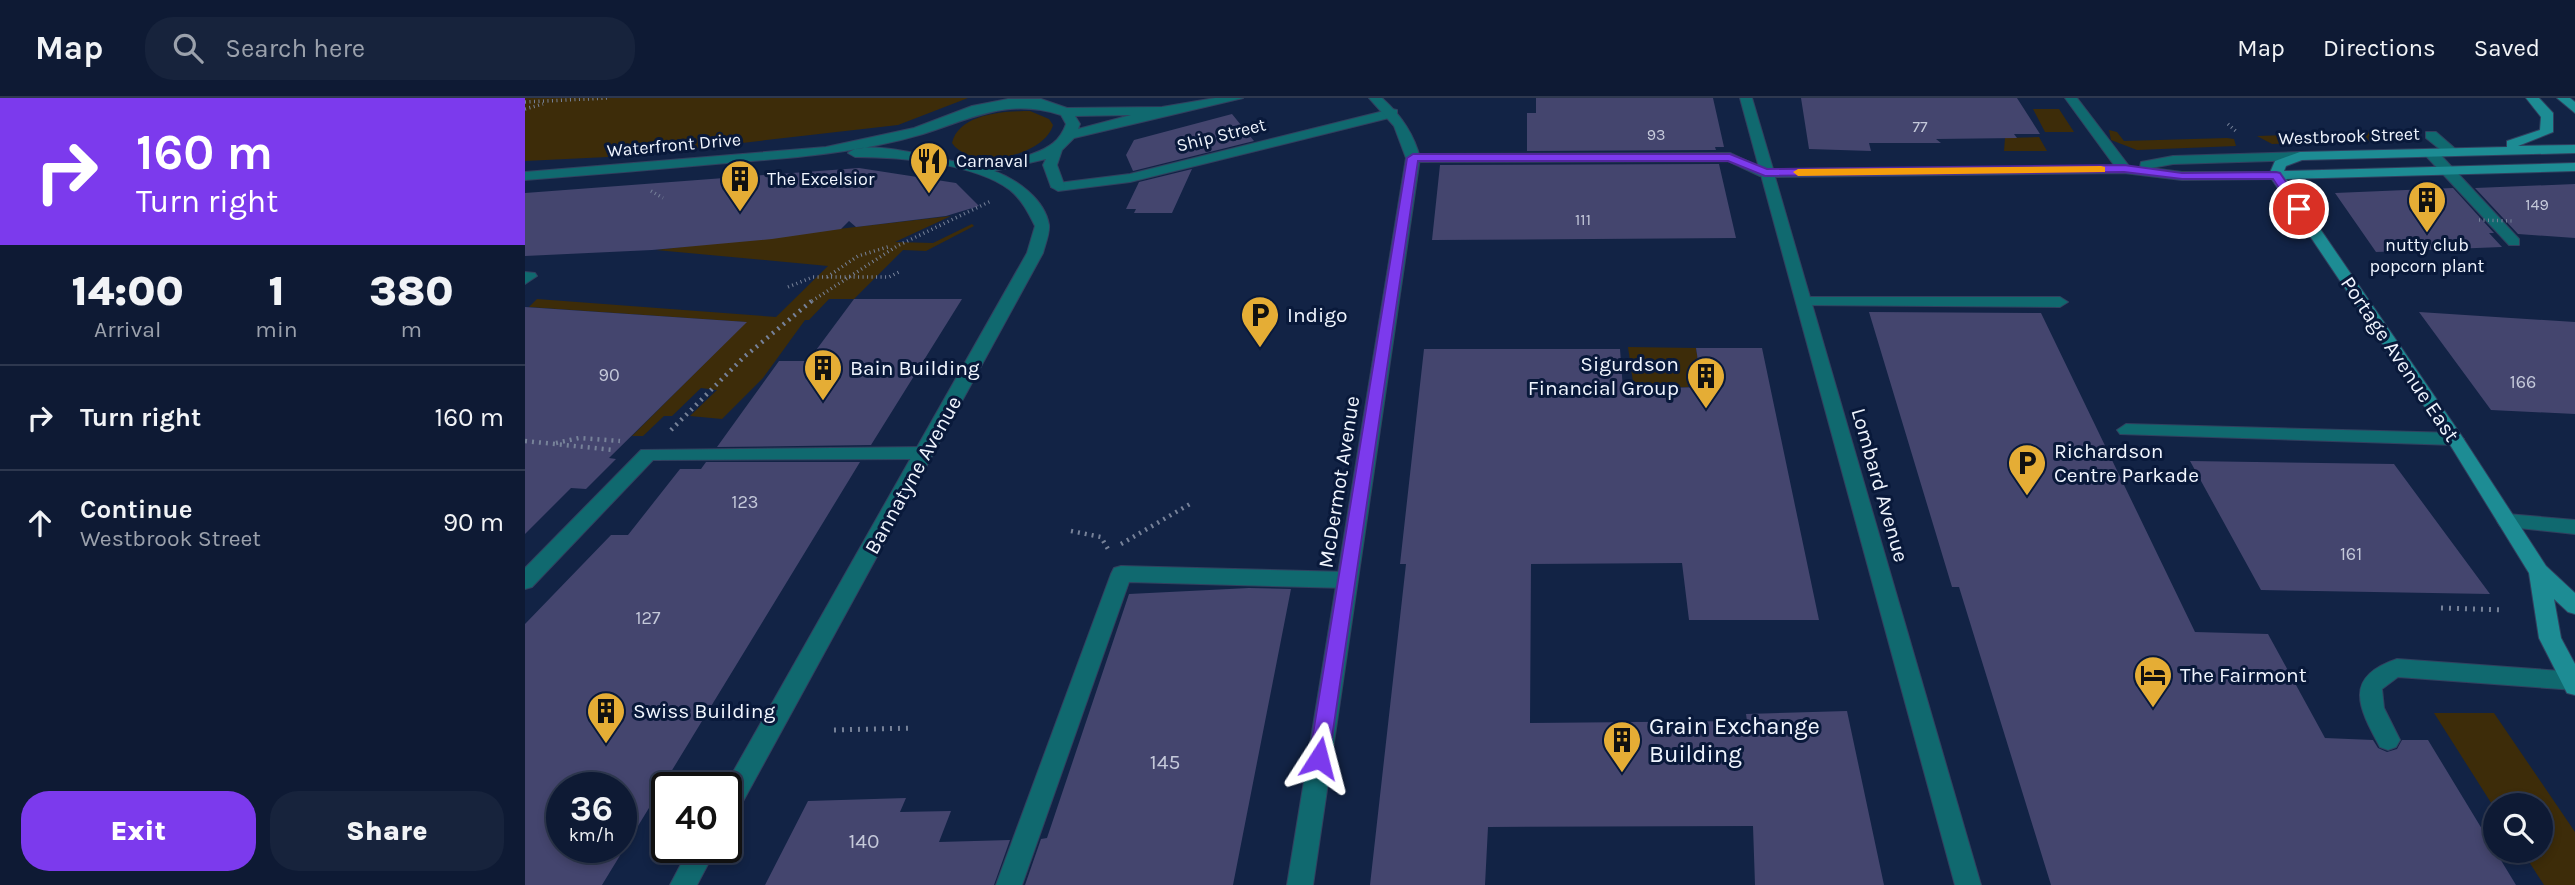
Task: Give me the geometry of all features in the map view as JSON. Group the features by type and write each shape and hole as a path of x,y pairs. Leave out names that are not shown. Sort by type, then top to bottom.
{"main road":[{"path":"2477,152 2546,132 2547,116 2532,98"},
{"path":"2563,98 2575,109"},
{"name":"Westbrook Street","path":"2300,156 2575,149"},
{"path":"2276,175 2280,164 2300,156"},
{"name":"Westbrook Street","path":"2276,175 2575,167"},
{"name":"Portage Avenue East","path":"2276,175 2455,439 2539,572 2575,606"},
{"name":"Portage Avenue East","path":"2539,572 2550,638 2574,682"}],"street":[{"name":"Waterfront Drive","path":"525,176 826,151 909,155 969,167 1013,164 1057,146 1069,135 1162,111 1237,98"},
{"name":"McDermot Avenue","path":"1300,885 1413,158 1409,138 1392,113 1375,98"},
{"name":"Lombard Avenue","path":"1745,98 1805,302 1968,885"},
{"path":"2071,98 2124,169"},
{"name":"Waterfront Drive","path":"826,151 918,131 977,109 1017,102 1041,103 1066,112 1162,111"},
{"path":"1066,112 1073,124 1069,135"},
{"name":"Ship Street","path":"1057,146 1050,165 1058,187 1130,178 1392,113"},
{"name":"Waterfront Drive","path":"948,163 933,155 930,145 937,131 954,118"},
{"path":"2431,135 2452,152"},
{"path":"2431,153 2514,242"},
{"name":"Westbrook Street","path":"2124,169 2173,160 2300,156"},
{"path":"1413,158 1730,157 1765,173"},
{"name":"Bannatyne Avenue","path":"742,779 1025,276 1042,233 1039,219 1020,190 1008,179 969,167"},
{"name":"Westbrook Street","path":"1765,173 2124,169 2182,176 2276,175"},
{"path":"1805,302 2060,302"},
{"path":"2126,430 2455,439"},
{"path":"525,582 648,454 925,453"},
{"path":"2507,521 2575,527"},
{"path":"1009,885 1121,574 1347,580"},
{"path":"2388,740 2373,712 2369,695 2374,681 2384,672 2397,668 2574,682"},
{"path":"683,885 695,863"}],"path":[{"path":"525,102 607,98"},
{"path":"525,109 551,102"},
{"path":"651,191 663,198"},
{"path":"648,454 760,342 841,278 935,224 993,201"},
{"path":"2479,220 2515,222"},
{"path":"827,278 858,257 894,246"},
{"path":"788,287 813,277 889,277 899,272"},
{"path":"551,444 579,438 621,441"},
{"path":"525,441 616,450"},
{"path":"1108,549 1190,504"},
{"path":"1071,531 1101,537 1121,574"},
{"path":"2441,608 2504,610"},
{"path":"834,730 913,727"}],"shaded area":[{"path":"525,98 968,98 898,125 628,156 525,161"},
{"path":"2033,109 2059,109 2074,132 2045,132"},
{"path":"1030,111 1049,119 1053,125 1047,136 1022,152 990,158 961,152 952,143 956,133 973,120 996,113"},
{"path":"2109,130 2117,132 2124,141 2227,138 2234,139 2236,146 2137,150 2111,140"},
{"path":"2383,132 2388,135 2415,135 2418,140 2272,144 2257,136"},
{"path":"2039,137 2047,151 2004,151 2005,138"},
{"path":"951,216 895,242 933,243 972,224 974,226 926,251 903,250 854,299 829,299 809,320 805,320 763,378 722,419 690,416 717,390 701,388 672,416 664,416 643,436 632,436 746,322 529,307 537,299 776,317 828,266 656,250"},
{"path":"1628,347 1696,348 1701,381 1690,387 1634,389"},
{"path":"2434,713 2494,713 2548,793 2485,793"},
{"path":"2553,800 2575,832 2575,885 2544,885 2530,863 2553,863"}],"building":[{"path":"1536,98 1713,98 1724,147 1715,147 1716,150 1527,151 1527,113 1536,113"},
{"path":"1801,98 2017,98 2040,134 2014,134 2017,138 1936,139 1941,143 1869,143 1871,151 1809,149"},
{"path":"1232,114 1254,141 1133,171 1126,155 1134,140"},
{"path":"1719,164 1736,238 1432,240 1440,165"},
{"name":"The Excelsior","path":"859,168 956,183 979,206 946,216 856,227 849,221 841,229 772,239 652,250 525,256 525,193"},
{"path":"1192,169 1172,213 1134,213 1136,209 1126,209 1139,182"},
{"path":"2575,184 2575,238 2518,234 2475,188"},
{"name":"nutty club popcorn plant","path":"2453,188 2494,233 2489,233 2502,247 2376,252 2335,193"},
{"name":"Bain Building","path":"854,299 962,299 871,445 717,447 779,361 808,361"},
{"path":"525,307 747,322 609,458 616,459 586,489 571,488 525,534"},
{"path":"1869,312 2041,313 2195,632 2268,634 2325,738 2373,740 2378,748 2387,752 2397,749 2402,740 2428,740 2483,831 2483,863 2503,863 2516,885 2051,885 1959,587 1952,587"},
{"path":"2419,312 2575,322 2575,414 2491,410"},
{"path":"1696,348 1762,348 1819,620 1689,620 1682,563 1531,564 1530,723 1747,721 1746,714 1847,711 1884,885 1755,885 1753,826 1488,827 1485,885 1370,885 1406,564 1400,564 1424,349 1620,349 1623,389 1702,387"},
{"path":"2190,461 2394,464 2490,594 2261,590"},
{"path":"706,462 860,462 671,772 651,772 651,805 637,828 637,772 546,772 546,863 615,863 602,885 525,885 525,624 611,535 628,535 680,469 701,469"},
{"path":"1249,588 1291,589 1233,885 1025,885 1041,839 1047,838 1129,594"},
{"path":"906,798 900,812 951,811 939,842 1010,840 994,885 765,885 808,801"}],"slow traffic":[{"path":"1798,172 2101,169"}],"place":[{"name":"Carnaval","path":"929,195"},
{"name":"The Excelsior","path":"740,213"},
{"name":"nutty club popcorn plant","path":"2427,234"},
{"name":"Indigo","path":"1260,349"},
{"name":"Bain Building","path":"823,402"},
{"name":"Sigurdson Financial Group","path":"1706,410"},
{"name":"Richardson Centre Parkade","path":"2027,497"},
{"name":"The Fairmont","path":"2153,709"},
{"name":"Swiss Building","path":"606,745"},
{"name":"Grain Exchange Building","path":"1622,774"}],"route":[{"path":"1319,758 1413,158 1730,157 1765,173 2124,169 2182,176 2276,175 2299,209"}]}
